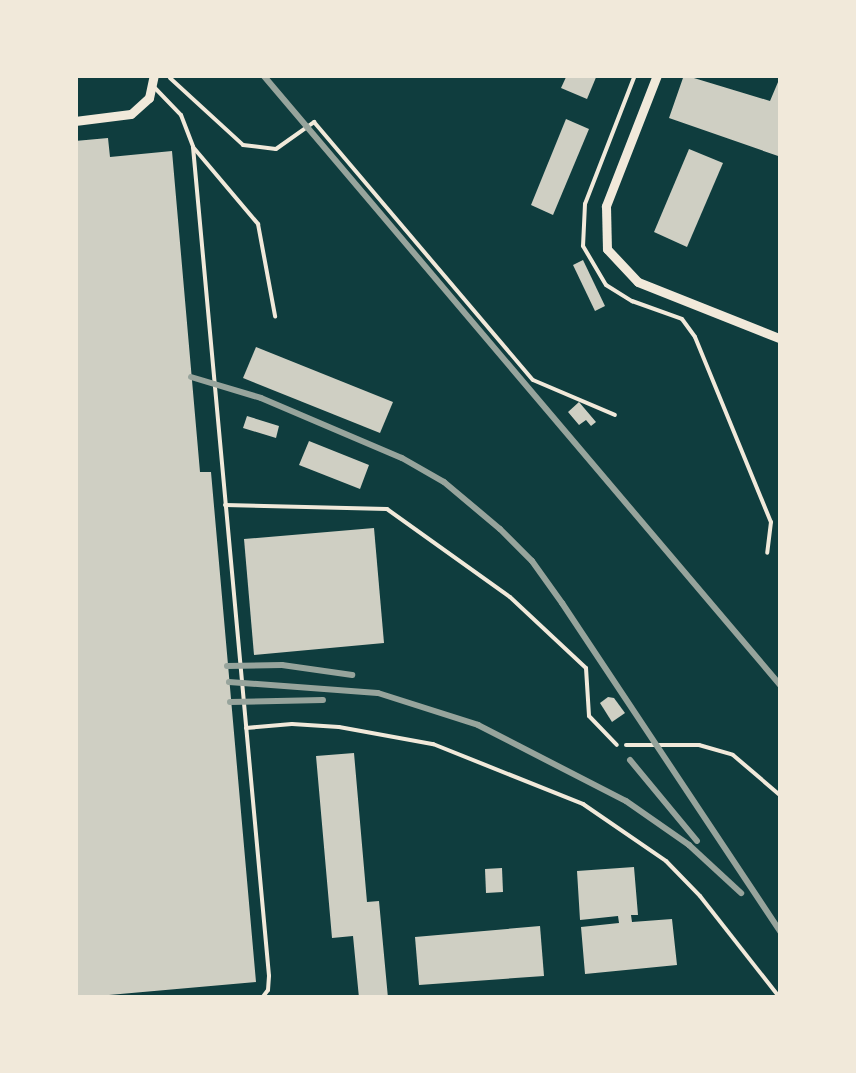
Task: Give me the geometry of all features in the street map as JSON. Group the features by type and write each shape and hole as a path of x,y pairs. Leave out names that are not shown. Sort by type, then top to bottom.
{"street":[{"path":"75,122 131,114 149,98 154,75"},
{"path":"657,75 606,206 608,249 624,272 638,282 781,339"}],"lane":[{"path":"153,87 181,115 193,147 270,976 262,998"},
{"path":"193,147 258,224 274,316"},
{"path":"225,505 387,509 510,597 586,668 589,716 616,745"},
{"path":"246,728 292,724 339,728 433,744 583,804 626,830 677,872 780,998"}],"path":[{"path":"166,75 243,145 276,149 314,122 533,380 614,415"},
{"path":"635,75 584,204 584,246 606,285 632,301 682,319 695,337 771,522 766,553"},
{"path":"616,745 699,745 733,755 781,796"}],"building":[{"path":"567,75 597,75 587,99 561,88"},
{"path":"684,75 770,101 781,75 781,157 669,118"},
{"path":"566,119 589,129 553,215 531,205"},
{"path":"108,138 110,157 172,151 200,472 211,472 256,982 75,998 75,141"},
{"path":"689,149 723,163 687,247 654,232"},
{"path":"583,260 605,306 595,311 573,265"},
{"path":"256,347 393,402 380,433 243,378"},
{"path":"579,402 596,422 591,426 586,420 579,425 568,412"},
{"path":"247,416 279,426 276,438 243,428"},
{"path":"309,441 369,465 360,489 299,465"},
{"path":"374,528 384,643 254,655 244,539"},
{"path":"614,698 625,713 612,722 600,703"},
{"path":"354,753 367,902 379,901 388,998 359,998 353,936 332,938 316,756"},
{"path":"634,867 638,915 631,915 632,922 672,919 677,965 585,974 581,927 619,923 618,916 580,920 577,871"},
{"path":"502,868 503,892 486,893 485,869"},
{"path":"540,926 544,976 419,985 415,937"}],"railway":[{"path":"263,75 781,686"},
{"path":"191,377 261,398 402,458 444,482 500,529 532,561 562,603 781,933"},
{"path":"227,666 282,665 352,675"},
{"path":"229,682 378,693 478,725 626,801 689,845 741,893"},
{"path":"230,702 323,700"},
{"path":"630,760 697,841"}]}
